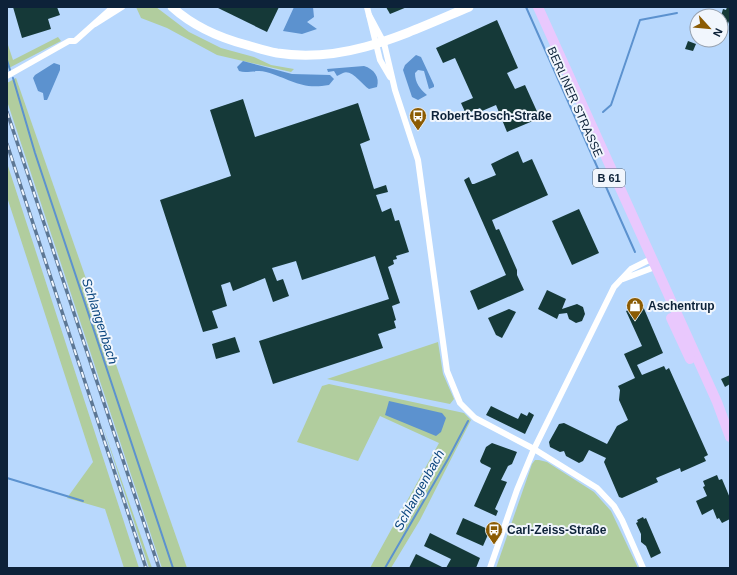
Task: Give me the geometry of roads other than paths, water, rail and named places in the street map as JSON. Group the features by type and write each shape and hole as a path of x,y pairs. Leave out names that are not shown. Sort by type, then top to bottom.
{"main road":[{"path":"172,7 194,23 215,34 276,53 322,55 350,52 380,44 469,7"},
{"name":"BERLINER STRASSE","path":"533,7 650,264 717,402 730,437"},
{"name":"BERLINER STRASSE","path":"538,7 650,264"}],"street":[{"path":"7,76 68,41 75,41 113,7"},
{"path":"90,27 105,20 122,7"},
{"path":"367,7 420,168 447,372 460,403 475,418 534,449 597,488 616,508 643,568"},
{"path":"490,568 517,490 534,449 614,287 620,280 650,264"}],"water":[{"path":"294,7 313,7 314,17 307,22 317,29 302,34 283,31"},
{"path":"416,55 421,57 434,85 434,87 429,89 424,71 418,70 415,73 417,83 427,95 418,100 412,97 403,70 405,65"},
{"path":"243,61 292,74 330,75 334,79 329,85 303,85 263,71 239,71 237,67"},
{"path":"54,63 60,65 60,70 47,100 44,100 43,93 38,91 33,78 35,75"},
{"path":"364,66 371,69 377,77 377,87 369,89 350,73 346,72 337,76 334,71 328,72 327,69"},
{"path":"389,401 442,413 446,418 441,432 436,436 385,415"}],"waterway":[{"path":"526,7 635,252"},
{"path":"603,112 611,105 640,20 677,13"},
{"name":"Schlangenbach","path":"7,60 10,70"},
{"name":"Schlangenbach","path":"13,78 35,153 173,568"},
{"name":"Schlangenbach","path":"385,568 448,459 468,421"},
{"path":"7,478 83,501"}],"railway":[{"path":"7,112 159,568"},
{"path":"7,144 146,568"}],"place":[{"name":"Robert-Bosch-Straße","path":"418,131"},
{"name":"Aschentrup","path":"635,321"},
{"name":"Carl-Zeiss-Straße","path":"494,545"}]}
